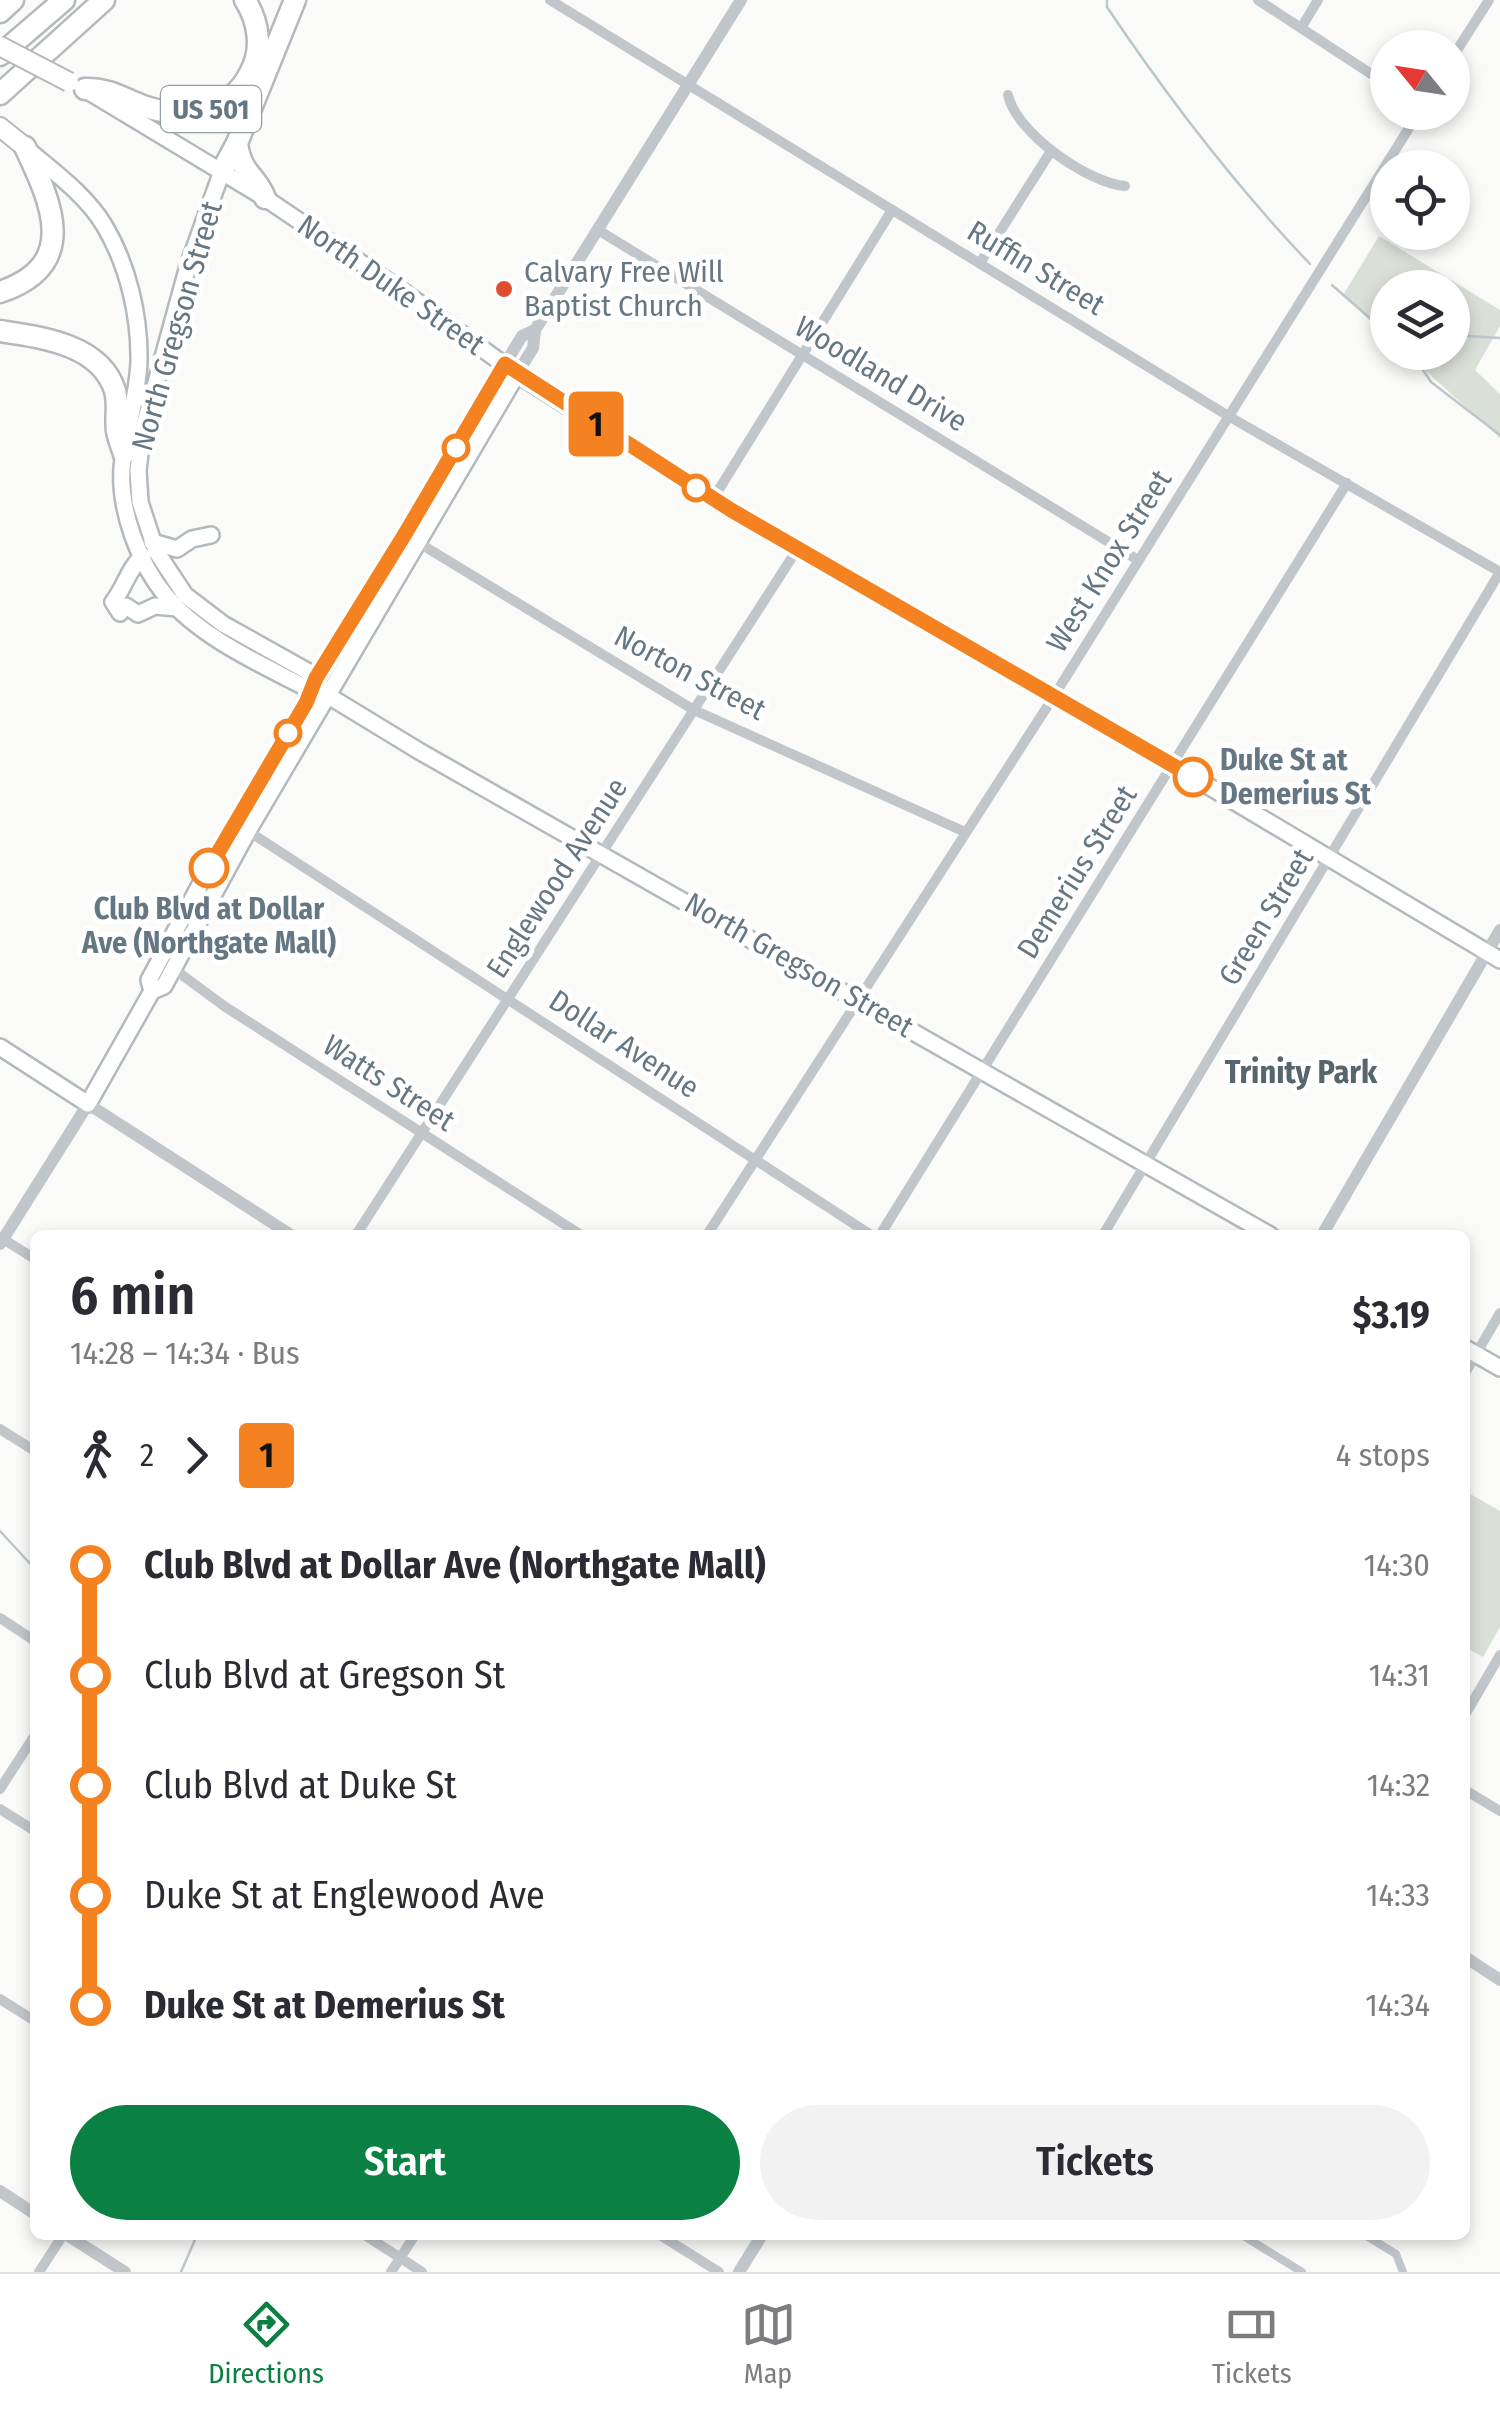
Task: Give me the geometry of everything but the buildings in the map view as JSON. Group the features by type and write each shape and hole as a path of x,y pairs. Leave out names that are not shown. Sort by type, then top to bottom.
{"highway":[{"path":"0,12 13,0"},
{"path":"0,55 64,0"},
{"path":"0,94 104,0"},
{"path":"68,35 116,0"},
{"name":"US 501","path":"77,86 105,88 138,104 177,114 217,107 241,88 256,62 258,34 245,0"},
{"path":"222,171 238,144 295,0"},
{"name":"North Duke Street","path":"0,46 77,86"},
{"path":"0,292 18,285 34,272 43,262 52,239 53,211 12,137"},
{"path":"238,144 244,170 261,187 265,198"},
{"path":"0,331 42,338 96,362 114,389 117,431 124,454"}],"main road":[{"name":"North Duke Street","path":"77,86 265,198 511,369 713,499 1173,765 1493,957"},
{"name":"North Gregson Street","path":"12,137 76,193 102,222 125,274 137,324 139,354 137,388 124,454 123,488 131,526 177,586 198,606 418,751 1261,1230"},
{"name":"North Gregson Street","path":"222,171 188,266 143,430 138,486 148,549 155,582 177,608 215,636 318,688"},
{"path":"152,991 149,980 176,927 511,369"},
{"path":"177,608 155,606 138,614 113,602 127,583 132,564 148,549 178,549 192,539 211,535"},
{"path":"0,1047 88,1104 152,991 162,988 174,969 318,688"},
{"path":"174,969 169,952 176,927"},
{"path":"1471,1351 1500,1368"}],"street":[{"path":"511,369 533,348 536,330 741,0"},
{"path":"1258,0 1370,73"},
{"path":"1301,28 1318,0"},
{"path":"1470,30 1489,0"},
{"name":"Ruffin Street","path":"552,1 1230,417 1500,572"},
{"path":"1008,95 1016,114 1051,150 1104,182 1125,186"},
{"name":"West Knox Street","path":"710,1230 1054,696 1408,130"},
{"path":"980,262 1051,150"},
{"path":"713,499 892,210"},
{"name":"Woodland Drive","path":"598,230 1138,560"},
{"name":"Demerius Street","path":"883,1230 1347,483"},
{"name":"Norton Street","path":"411,538 694,710 965,832"},
{"name":"Englewood Avenue","path":"359,1230 798,548"},
{"name":"Green Street","path":"1106,1230 1500,572"},
{"name":"Dollar Avenue","path":"248,831 863,1230"},
{"path":"1325,1230 1493,957 1500,930"},
{"name":"Watts Street","path":"174,969 573,1230"},
{"path":"30,1256 1,1240 88,1104 283,1230"},
{"path":"1471,1351 1500,1313"},
{"path":"0,1429 30,1448"},
{"path":"0,1618 30,1637"},
{"path":"1470,1707 1500,1654"},
{"path":"0,1789 30,1743"},
{"path":"1470,1793 1500,1811"},
{"path":"0,1809 30,1828"},
{"path":"1470,1961 1500,1980"},
{"path":"0,1999 30,2018"},
{"path":"0,2191 30,2211"},
{"path":"39,2272 61,2240"},
{"path":"73,2240 125,2272"},
{"path":"373,2240 422,2272"},
{"path":"391,2272 411,2240"},
{"path":"668,2240 719,2272"},
{"path":"739,2272 759,2240"},
{"path":"1250,2240 1302,2272"},
{"path":"1373,2240 1396,2254 1403,2272"}],"shaded area":[{"path":"1370,250 1402,250 1435,270 1370,270 1370,320 1343,295"},
{"path":"1470,292 1500,310 1500,326 1475,370 1500,394 1500,438 1425,370 1470,370"},
{"path":"1470,1494 1500,1511 1500,1627 1483,1657 1470,1650"}],"waterway":[{"path":"1107,0 1107,7 1130,41 1203,140 1310,264"},
{"path":"1332,285 1370,318"},
{"path":"1470,336 1500,338"},
{"path":"1423,370 1431,382 1500,435"},
{"path":"0,1531 30,1564"},
{"path":"181,2272 195,2240"}],"bus line":[{"name":"1","path":"209,868 306,703 316,678 505,364 731,510 1193,777"}],"place":[{"name":"Calvary Free Will Baptist Church","path":"504,289"},
{"name":"Duke St at Demerius St","path":"1193,777"},
{"name":"Club Blvd at Dollar Ave (Northgate Mall)","path":"209,868"}],"district":[{"name":"Trinity Park","path":"1301,1072"}]}
